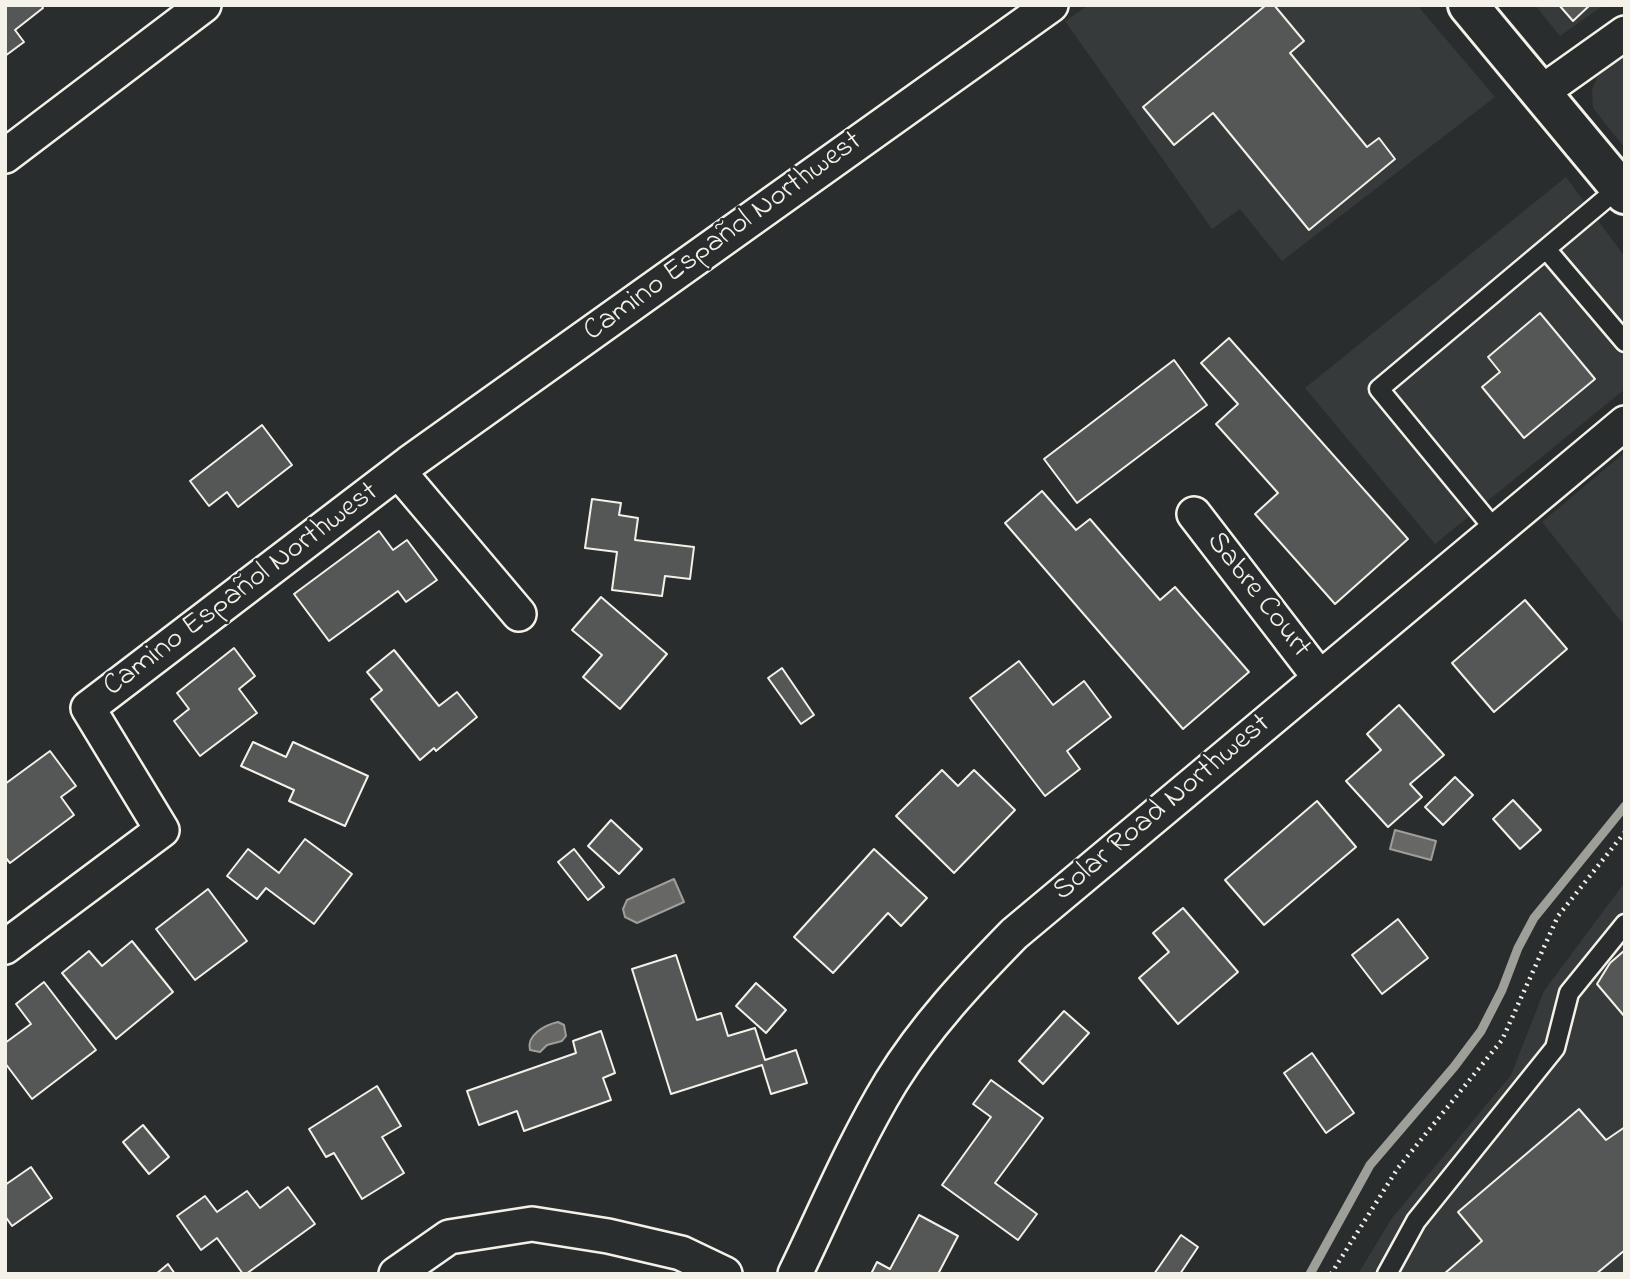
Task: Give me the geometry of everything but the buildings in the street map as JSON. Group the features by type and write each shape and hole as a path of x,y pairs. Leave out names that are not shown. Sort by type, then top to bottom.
{"main road":[{"path":"1468,5 1623,188"}],"street":[{"path":"5,156 204,5"},
{"name":"Camino Español Northwest","path":"5,947 162,830 88,708 399,472 1051,5"},
{"path":"1542,92 1625,33"},
{"name":"Solar Road Northwest","path":"795,1274 868,1122 892,1080 959,990 1014,934 1625,423"},
{"name":"Camino Español Northwest","path":"399,472 519,614"},
{"name":"Sabre Court","path":"1194,513 1320,678"},
{"path":"396,1274 449,1237 532,1224 681,1253 725,1274"}],"lane":[{"path":"1496,531 1379,389 1623,188"},
{"path":"1546,249 1625,342"},
{"path":"1387,1274 1416,1221 1555,1048 1569,993 1625,923"}],"path":[{"path":"1331,1274 1398,1168 1502,1040 1558,916 1625,832"}],"shaded area":[{"path":"1089,5 1417,5 1495,97 1282,261 1240,209 1212,229 1065,21"},
{"path":"1535,5 1604,5 1560,36"},
{"path":"1625,55 1625,148 1593,108 1592,90 1598,75"},
{"path":"1566,177 1625,257 1625,389 1435,544 1305,388"},
{"path":"1625,452 1625,626 1542,522"},
{"path":"1395,830 1436,841 1431,860 1390,849"},
{"path":"674,879 684,902 637,923 625,917 623,909 627,900"},
{"path":"1625,882 1625,1274 1358,1274 1392,1218 1511,1075 1544,991"},
{"path":"558,1022 564,1025 566,1036 562,1041 547,1045 540,1052 530,1050 534,1035 542,1028"}],"waterway":[{"path":"1310,1274 1370,1165 1454,1067 1481,1031 1534,918 1625,806"}]}
